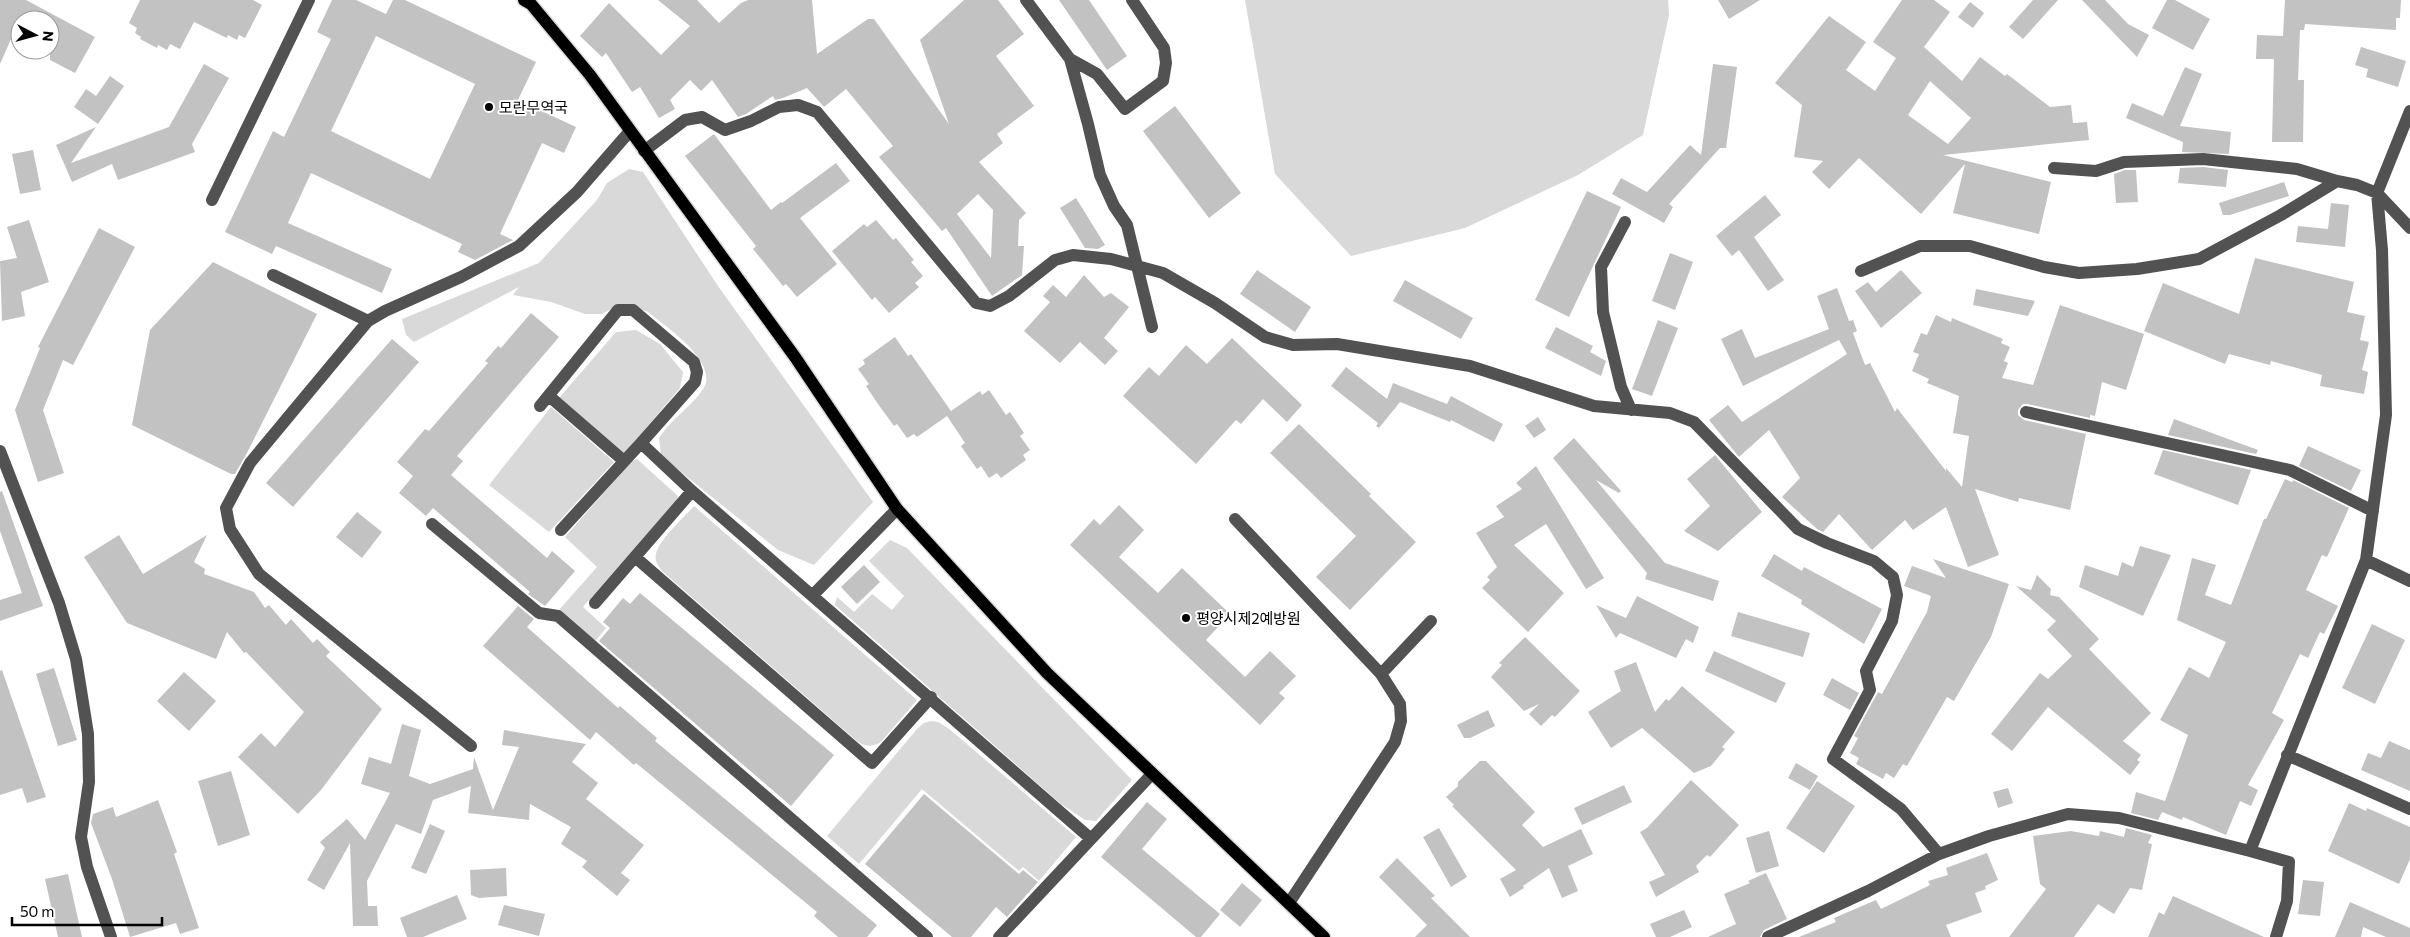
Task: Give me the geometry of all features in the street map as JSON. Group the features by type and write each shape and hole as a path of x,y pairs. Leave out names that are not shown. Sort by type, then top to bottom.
{"main road":[{"path":"524,0 531,4 590,75 795,357 897,509 1047,673 1324,937"}],"street":[{"path":"212,200 309,0"},
{"path":"1026,0 1070,59 1100,176 1114,206 1127,225 1152,327"},
{"path":"1070,59 1097,74 1125,109 1163,81 1166,63 1164,48 1132,0"},
{"path":"644,151 685,120 702,117 726,130 751,121 779,107 798,105 817,112 962,290 976,303 990,306 1009,296 1055,260 1074,256 1111,259 1163,274 1214,303 1265,337 1294,345 1337,344 1470,366 1594,406 1670,413 1694,422 1798,529 1827,543 1874,561 1893,577 1896,595 1892,621 1866,671 1870,690 1833,759 1901,809 1939,854"},
{"path":"2250,851 2366,560 2386,415 2382,250 2377,194 2410,111"},
{"path":"471,746 259,574 230,529 226,508 250,463 368,322 385,310 461,277 520,246 577,192 630,131"},
{"path":"2054,168 2096,171 2124,162 2202,159 2297,169 2357,185 2377,194 2410,228"},
{"path":"1861,271 1920,246 1970,246 2044,267 2079,273 2137,269 2199,259 2281,215 2337,181"},
{"path":"1625,222 1601,267 1603,312 1621,387 1631,410"},
{"path":"273,275 368,322"},
{"path":"561,530 624,461 695,382 697,372 694,362 632,310 618,310 545,401 624,461"},
{"path":"2026,412 2290,470 2373,511"},
{"path":"640,443 692,491 931,697 1090,838"},
{"path":"0,451 59,603 76,659 88,734 89,782 81,837 87,867 111,937"},
{"path":"595,603 692,491"},
{"path":"813,595 897,509"},
{"path":"1236,519 1381,674 1400,704 1401,721 1395,742 1288,903"},
{"path":"432,524 539,613 558,616 927,937"},
{"path":"635,557 872,763 931,697"},
{"path":"2366,560 2410,581"},
{"path":"1381,674 1431,621"},
{"path":"2287,755 2410,809"},
{"path":"999,937 1152,774"},
{"path":"1768,937 1868,891 1939,854 1989,836 2068,814 2119,818 2289,862 2287,901 2276,937"}],"shaded area":[{"path":"1245,0 1668,0 1669,15 1643,135 1578,175 1465,228 1351,256 1275,174"},
{"path":"629,169 643,172 718,286 873,502 814,565 778,550 661,456 659,438 702,391 706,383 706,373 702,363 686,343 648,312 638,308 615,307 602,314 585,314 551,302 513,295 519,287 414,342 406,335 402,319 539,263 597,200 607,183"},
{"path":"636,330 660,344 683,372 680,388 623,455 559,398 616,332"},
{"path":"551,407 614,462 549,532 489,485"},
{"path":"637,459 678,496 676,501 583,607 606,628 594,643 558,611 597,567 565,537 631,462"},
{"path":"694,506 917,700 881,742 870,746 858,742 661,570 656,559 658,548 678,522"},
{"path":"890,540 907,548 1132,780 1096,821 1085,820 1061,804 835,605 837,597 854,612 872,594 892,610 904,596 869,561"},
{"path":"938,722 948,728 1076,837 1039,881 1023,867 1019,871 922,789 859,864 827,836 917,729 924,723"}],"building":[{"path":"0,0 26,0 45,10 10,10 10,41 0,64"},
{"path":"140,0 253,0 262,5 245,38 239,35 237,40 228,35 227,38 194,22 180,49 170,44 167,50 158,45 157,48 140,39 141,37 135,33 137,28 129,23"},
{"name":"모란무역국","path":"332,0 356,0 386,14 393,0 405,0 536,62 518,100 576,127 564,153 542,143 500,234 513,240 475,260 458,252 462,244 311,173 288,223 392,269 382,293 276,246 272,254 225,232 273,131 284,137 331,39 317,32","holes":["376,36 475,84 430,179 331,131"]},
{"path":"658,0 697,0 719,23 741,3 748,0 812,0 817,54 868,19 874,19 949,124 920,40 964,0 998,0 1024,34 996,56 1034,106 997,134 1003,143 979,162 1026,213 1019,220 1018,246 1024,246 1022,275 992,296 946,228 942,231 879,157 893,146 846,89 824,107 807,88 775,100 773,96 746,114 738,117 712,80 701,91 690,80 670,100 675,109 659,118 640,87 632,92 606,53 602,57 580,36 609,3 661,55 690,26","holes":["978,194 993,210 991,258 957,214"]},
{"path":"1059,0 1089,0 1127,56 1107,70"},
{"path":"1718,0 1760,0 1729,19"},
{"path":"1902,0 1934,0 1950,12 1924,47 1962,81 1980,57 2005,76 2007,74 2050,107 2071,105 2073,123 2087,122 2089,140 1943,155 2051,182 2039,234 1953,213 1965,164 1921,214 1859,158 1829,189 1812,172 1823,161 1794,157 1802,105 1775,83 1829,16 1866,42 1846,70 1875,91 1896,58 1873,42","holes":["1930,81 1971,118 1948,144 1908,115"]},
{"path":"2033,0 2058,0 2023,39 2009,27"},
{"path":"2082,0 2105,0 2128,24 2149,35 2137,57"},
{"path":"2167,0 2175,0 2210,19 2193,50 2152,28"},
{"path":"2285,0 2401,0 2400,18 2396,18 2396,30 2305,24 2304,30 2300,30 2298,80 2304,80 2303,142 2272,142 2274,59 2256,59 2257,35 2283,36"},
{"path":"1970,2 1984,13 1973,28 1958,17"},
{"path":"60,18 95,37 75,73 50,60 60,60"},
{"path":"2361,47 2406,61 2398,87 2366,77 2368,69 2355,65"},
{"path":"204,64 229,78 192,144 195,152 118,180 112,164 72,182 56,145 96,127 71,163 169,127"},
{"path":"1713,64 1737,67 1726,148 1720,148 1669,204 1673,207 1664,223 1612,194 1621,178 1647,192 1690,145 1701,155"},
{"path":"2185,67 2202,74 2180,126 2231,132 2229,154 2182,152 2183,142 2126,118 2132,103 2163,116"},
{"path":"110,76 124,86 98,124 74,107 86,89 96,96"},
{"path":"1175,106 1241,193 1209,218 1143,131"},
{"path":"714,134 771,210 836,163 850,181 800,218 837,264 797,297 786,284 783,286 753,249 756,246 685,156"},
{"path":"33,150 41,190 20,194 12,154"},
{"path":"2203,167 2228,170 2226,187 2178,183 2180,168"},
{"path":"2125,170 2136,170 2138,202 2116,203 2114,174"},
{"path":"2284,182 2289,196 2230,215 2223,215 2219,203"},
{"path":"1587,191 1621,207 1569,317 1535,300"},
{"path":"1765,195 1781,215 1754,237 1784,280 1768,291 1739,250 1732,256 1716,236"},
{"path":"1076,198 1105,245 1098,249 1085,248 1060,208"},
{"path":"2331,203 2349,205 2345,247 2296,242 2298,226 2328,229"},
{"path":"29,220 49,282 21,292 25,316 2,321 0,261 17,258 7,227"},
{"path":"876,220 893,240 896,238 914,260 911,262 923,276 915,283 919,287 889,313 875,297 872,300 832,251 864,224 867,227"},
{"path":"99,228 135,247 73,365 63,360 43,410 64,473 38,482 15,410 40,348 38,347"},
{"path":"1670,253 1693,262 1675,310 1652,301"},
{"path":"2255,258 2354,282 2347,312 2365,316 2360,340 2369,342 2362,370 2368,372 2364,394 2320,386 2322,375 2271,361 2270,365 2229,354 2225,364 2144,331 2163,283 2239,314"},
{"path":"213,262 317,314 235,474 231,474 132,425 150,330"},
{"path":"1257,270 1311,307 1295,332 1240,294"},
{"path":"1901,270 1922,293 1881,328 1855,291 1868,282 1876,292"},
{"path":"1084,275 1104,297 1111,293 1129,307 1104,338 1118,351 1105,365 1080,342 1060,363 1024,331 1050,302 1043,296 1053,285 1066,297"},
{"path":"1405,280 1473,318 1461,339 1393,301"},
{"path":"1837,288 1849,321 1853,320 1857,331 1853,333 1865,365 1870,363 1895,412 1897,408 1946,471 1946,468 1962,487 1969,436 1953,433 1959,396 1927,383 1929,379 1912,371 1919,354 1913,352 1921,333 1927,335 1936,315 1951,322 1952,318 2003,339 2001,343 2010,347 2004,361 2008,363 2002,378 2033,385 2060,305 2144,334 2126,390 2102,382 2095,416 2090,415 2090,418 2027,404 2023,404 2018,410 2018,415 2024,420 2086,434 2070,510 2019,498 2018,502 1975,489 1999,555 1968,567 1946,507 1913,530 1905,520 1872,550 1839,514 1823,532 1817,529 1782,497 1800,478 1769,430 1739,457 1709,420 1728,405 1742,422 1847,354 1839,340 1743,386 1721,339 1742,329 1755,358 1829,329 1817,296"},
{"path":"1976,289 2035,301 2028,316 1973,305"},
{"path":"531,313 559,337 457,456 463,461 451,475 547,558 552,551 575,571 545,606 528,594 530,592 433,508 426,516 399,493 413,476 397,462 425,429 429,431 488,363 485,361 498,346 501,348"},
{"path":"1658,320 1678,328 1652,396 1632,389"},
{"path":"1556,327 1593,346 1590,352 1606,361 1601,376 1545,348"},
{"path":"895,337 908,356 911,354 951,411 980,391 982,395 989,390 1006,415 1010,412 1024,433 1020,436 1030,450 1023,455 1026,460 1001,478 997,473 989,478 981,466 977,469 961,446 965,443 947,416 917,437 914,434 907,438 897,424 894,426 866,386 869,384 858,369 865,364 863,360"},
{"path":"1232,338 1302,405 1287,422 1263,399 1241,424 1236,420 1196,464 1123,396 1149,367 1159,376 1186,345 1207,364"},
{"path":"392,339 419,362 293,507 266,483"},
{"path":"1346,367 1387,399 1393,383 1447,404 1451,396 1503,424 1494,442 1451,420 1450,422 1400,402 1379,428 1376,426 1378,423 1331,386"},
{"path":"1538,417 1546,430 1534,438 1525,426"},
{"path":"2174,419 2258,450 2256,454 2168,435"},
{"path":"1299,424 1371,494 1369,496 1416,542 1350,610 1316,577 1356,536 1270,453"},
{"path":"1574,438 1621,491 1619,493 1596,480 1665,563 1719,581 1713,601 1645,579 1647,573 1553,458"},
{"path":"2308,446 2361,470 2351,491 2299,466"},
{"path":"2163,450 2251,470 2238,505 2154,474"},
{"path":"1715,455 1762,512 1718,551 1684,531 1710,506 1687,479"},
{"path":"1536,466 1604,578 1586,589 1546,524 1514,545 1564,593 1528,632 1482,588 1490,580 1487,577 1497,567 1476,533 1504,517 1496,506 1522,489 1516,483"},
{"path":"2285,479 2292,482 2293,480 2349,508 2327,557 2322,555 2306,590 2338,606 2324,634 2320,632 2308,658 2300,654 2272,713 2284,720 2248,785 2258,790 2251,806 2240,801 2226,835 2183,817 2182,820 2162,812 2158,820 2131,813 2136,792 2165,801 2188,735 2160,720 2189,667 2209,678 2226,642 2177,620 2192,558 2216,565 2205,595 2231,605 2264,519 2266,519"},
{"path":"2,491 43,606 0,621 0,600 22,593 0,531 0,492"},
{"name":"평양시제2예방원","path":"1119,505 1144,530 1119,557 1158,593 1182,568 1230,614 1206,640 1245,677 1270,651 1296,676 1279,693 1285,698 1260,725 1070,545 1094,519 1100,525"},
{"path":"357,512 382,532 362,558 336,537"},
{"path":"119,535 143,574 207,535 194,562 205,569 204,574 254,592 265,608 269,605 286,625 291,619 313,643 317,639 330,652 326,656 382,709 321,790 298,814 238,757 261,733 275,747 304,712 246,652 244,653 227,632 216,659 127,623 84,557"},
{"path":"2140,546 2171,555 2143,616 2079,587 2085,565 2118,576 2122,562 2133,567"},
{"path":"1774,554 1802,571 1804,567 1882,609 1864,644 1801,604 1802,600 1761,576"},
{"path":"1933,559 2009,584 1991,637 1954,701 1947,697 1907,766 1903,764 1894,778 1886,773 1883,779 1856,764 1859,758 1850,753 1858,738 1854,736 1873,701 1878,692 1882,694 1927,612 1931,596 1904,586 1912,566 1946,578"},
{"path":"864,565 880,582 857,604 841,587"},
{"path":"2037,575 2051,589 2050,595 2059,597 2099,639 2089,649 2151,713 2123,741 2141,755 2137,760 2140,762 2130,775 2048,707 2012,751 1991,734 2040,673 2048,679 2072,656 2047,630 2056,621 2016,586 2031,590"},
{"path":"640,593 834,755 791,806 599,641 610,628 603,622 623,598 630,604"},
{"path":"1637,596 1699,627 1693,643 1686,639 1676,658 1620,633 1616,638 1596,605 1626,618"},
{"path":"518,606 534,619 527,627 618,708 620,706 657,738 655,741 877,925 867,937 838,937 814,916 817,912 636,763 634,765 596,732 590,740 483,646"},
{"path":"1738,612 1810,633 1803,657 1731,636"},
{"path":"2372,624 2405,640 2375,704 2342,688"},
{"path":"1525,637 1580,691 1555,717 1552,715 1541,726 1529,714 1539,704 1524,711 1491,677 1502,665 1499,663"},
{"path":"1714,651 1786,683 1776,703 1705,671"},
{"path":"1636,662 1655,712 1666,699 1669,701 1682,686 1735,732 1722,747 1725,749 1711,766 1694,773 1642,728 1611,748 1588,712 1621,691 1614,671"},
{"path":"54,668 77,740 58,746 36,674"},
{"path":"2,670 46,797 27,803 22,788 0,795 0,671"},
{"path":"184,672 216,701 189,731 157,701"},
{"path":"1832,678 1859,693 1850,710 1823,695"},
{"path":"1488,710 1495,726 1470,738 1464,738 1457,725"},
{"path":"402,724 421,730 409,776 430,784 473,769 474,757 493,810 519,747 502,745 504,730 586,744 572,762 598,783 586,799 644,845 621,873 630,880 617,896 582,867 587,861 561,844 571,827 530,804 529,820 468,813 471,786 433,800 421,834 396,824 367,881 368,906 377,906 378,926 353,926 350,843 324,890 307,880 325,848 320,842 347,819 365,840 390,793 361,784 369,757 391,764"},
{"path":"2389,741 2410,750 2410,791 2361,770 2368,753 2381,758"},
{"path":"1480,761 1486,761 1535,812 1522,825 1543,847 1581,829 1593,854 1568,866 1578,891 1562,898 1549,868 1510,897 1500,879 1516,870 1452,806 1454,805 1446,797 1458,786 1458,782"},
{"path":"1796,763 1818,776 1810,790 1788,778"},
{"path":"231,771 250,835 218,846 198,781"},
{"path":"1691,780 1739,825 1710,857 1707,855 1696,866 1699,872 1656,897 1649,882 1665,875 1640,832 1647,828"},
{"path":"1817,781 1855,806 1824,853 1786,828"},
{"path":"1624,785 1632,802 1582,825 1574,808"},
{"path":"2008,788 2013,803 1998,808 1993,792"},
{"path":"924,794 1019,874 1023,870 1038,882 1007,917 996,907 971,937 952,937 865,864"},
{"path":"158,800 177,852 174,854 199,928 180,934 176,923 130,937 112,879 91,823 93,814 113,807 116,817"},
{"path":"1147,802 1167,819 1142,849 1220,914 1201,937 1196,937 1101,857"},
{"path":"2349,803 2366,811 2367,808 2410,827 2410,859 2399,884 2328,851"},
{"path":"430,824 445,831 426,874 411,868"},
{"path":"1439,828 1467,877 1451,887 1423,837"},
{"path":"2126,828 2152,835 2148,843 2152,844 2142,890 2130,888 2114,914 2098,904 2074,937 2009,937 2046,889 2040,884 2033,836 2071,831 2099,836 2100,831 2124,837"},
{"path":"1769,831 1779,866 1756,873 1746,838"},
{"path":"1987,853 1998,880 1985,886 1986,889 1975,893 1982,912 1946,925 1951,937 1799,937 1836,922 1834,918 1876,900 1881,909 1930,885 1928,881 1948,875 1946,868"},
{"path":"1397,858 1435,896 1431,898 1470,937 1415,937 1427,925 1379,877"},
{"path":"506,868 507,896 479,898 471,895 470,870"},
{"path":"1766,873 1787,919 1764,930 1760,937 1708,937 1736,924 1724,894 1750,883 1748,881"},
{"path":"68,874 82,937 58,937 45,879"},
{"path":"2303,880 2324,882 2320,916 2298,914"},
{"path":"1242,883 1262,900 1240,927 1220,910"},
{"path":"457,895 467,919 423,937 407,937 400,918"},
{"path":"2173,896 2264,937 2148,937 2159,912 2164,915"},
{"path":"2350,902 2410,928 2410,937 2386,937 2363,927 2361,937 2335,937"},
{"path":"504,905 545,914 539,936 498,925"},
{"path":"1684,910 1692,927 1670,937 1656,937 1650,924"}],"place":[{"name":"모란무역국","path":"489,107"},
{"name":"평양시제2예방원","path":"1186,618"}]}
